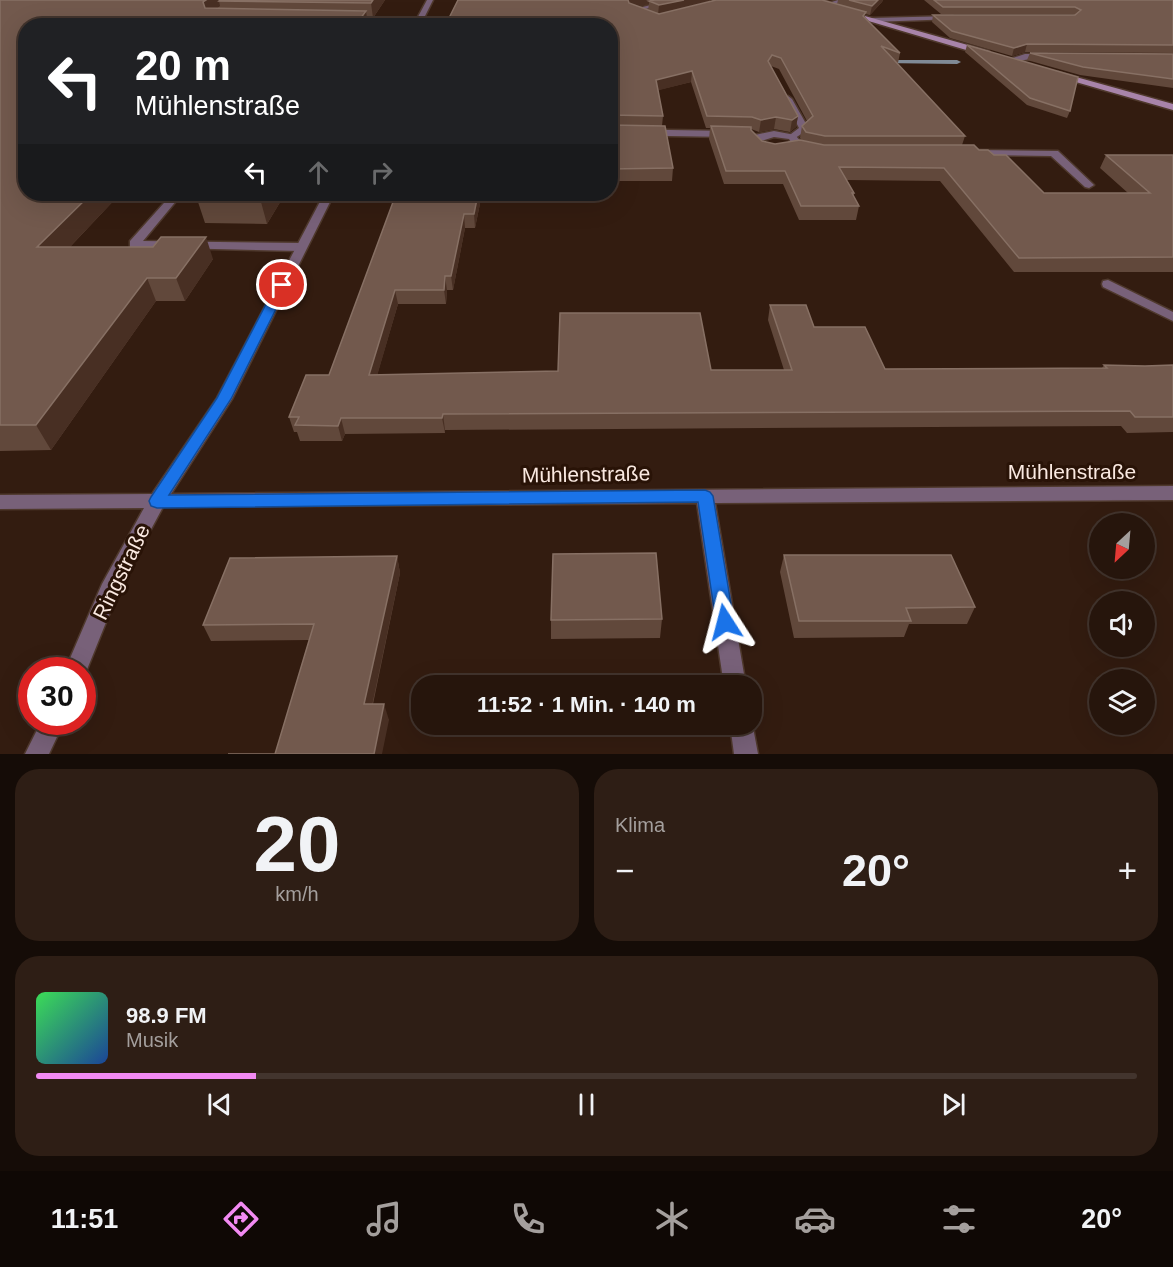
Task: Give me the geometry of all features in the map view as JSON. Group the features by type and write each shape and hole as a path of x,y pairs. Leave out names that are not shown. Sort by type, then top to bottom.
{"street":[{"path":"420,18 430,0"},
{"path":"651,16 633,10 681,0"},
{"path":"822,6 846,0"},
{"path":"811,3 990,54"},
{"path":"872,20 960,18"},
{"path":"1011,60 1025,56 1059,57"},
{"path":"1001,57 1033,67"},
{"path":"1044,70 1173,107"},
{"path":"783,89 804,129 792,138 774,134 754,136 757,145 781,152 801,149 798,141 792,138"},
{"path":"618,132 738,134"},
{"path":"961,153 1054,153 1089,185"},
{"path":"171,201 134,244 302,247"},
{"name":"Ringstraße","path":"81,657 112,584 157,501 224,399 325,201"},
{"path":"1108,284 1173,317"},
{"name":"Mühlenstraße","path":"0,502 1173,493"},
{"path":"705,496 733,675"},
{"path":"37,754 46,735"},
{"path":"743,735 746,754"}],"building":[{"path":"0,0 206,0 203,2 205,8 366,11 361,18 18,18 18,201 84,201 37,247 153,247 161,237 206,237 176,278 147,278 36,425 0,425"},
{"path":"220,0 373,0 371,3"},
{"path":"458,0 628,0 629,3 659,14 716,0 822,0 866,12 863,16 900,53 881,46 965,136 825,136 806,132 802,126 813,116 781,58 772,55 768,61 798,116 792,120 776,117 761,120 752,117 707,116 692,71 656,80 663,116 618,115 618,18 449,18"},
{"path":"684,0 659,5 649,1"},
{"path":"849,0 878,0 872,6"},
{"path":"934,0 1173,0 1173,45 1027,44 1014,48 952,31 933,15 1075,15 1081,10 1075,7 943,7"},
{"path":"967,45 1078,77 1070,111 1030,98"},
{"path":"1030,53 1173,54 1173,79 1083,67"},
{"path":"618,125 665,126 673,168 618,169"},
{"path":"711,126 751,127 751,130 762,141 775,144 800,140 824,145 974,145 979,150 988,150 994,155 1006,155 1044,193 1150,193 1106,155 1173,155 1173,257 1019,258 944,168 839,167 859,206 801,206 785,171 726,171"},
{"path":"199,201 262,201 261,202"},
{"path":"393,201 477,201 474,214 464,214 451,276 445,276 444,290 395,290 369,375 558,371 560,313 700,313 711,370 792,370 770,305 806,305 814,327 865,327 885,369 1107,368 1104,365 1173,365 1173,417 1135,417 1130,411 443,414 442,418 341,418 338,426 295,425 299,417 289,417 306,375 329,375"},
{"path":"656,553 662,619 551,620 553,554"},
{"path":"784,555 951,555 975,607 906,608 911,621 799,621"},
{"path":"397,556 364,704 384,704 374,754 275,754 314,624 203,625 230,558"}],"waterway":[{"path":"881,61 957,62"}],"route":[{"path":"282,285 224,399 157,501 705,496 725,622"}]}
